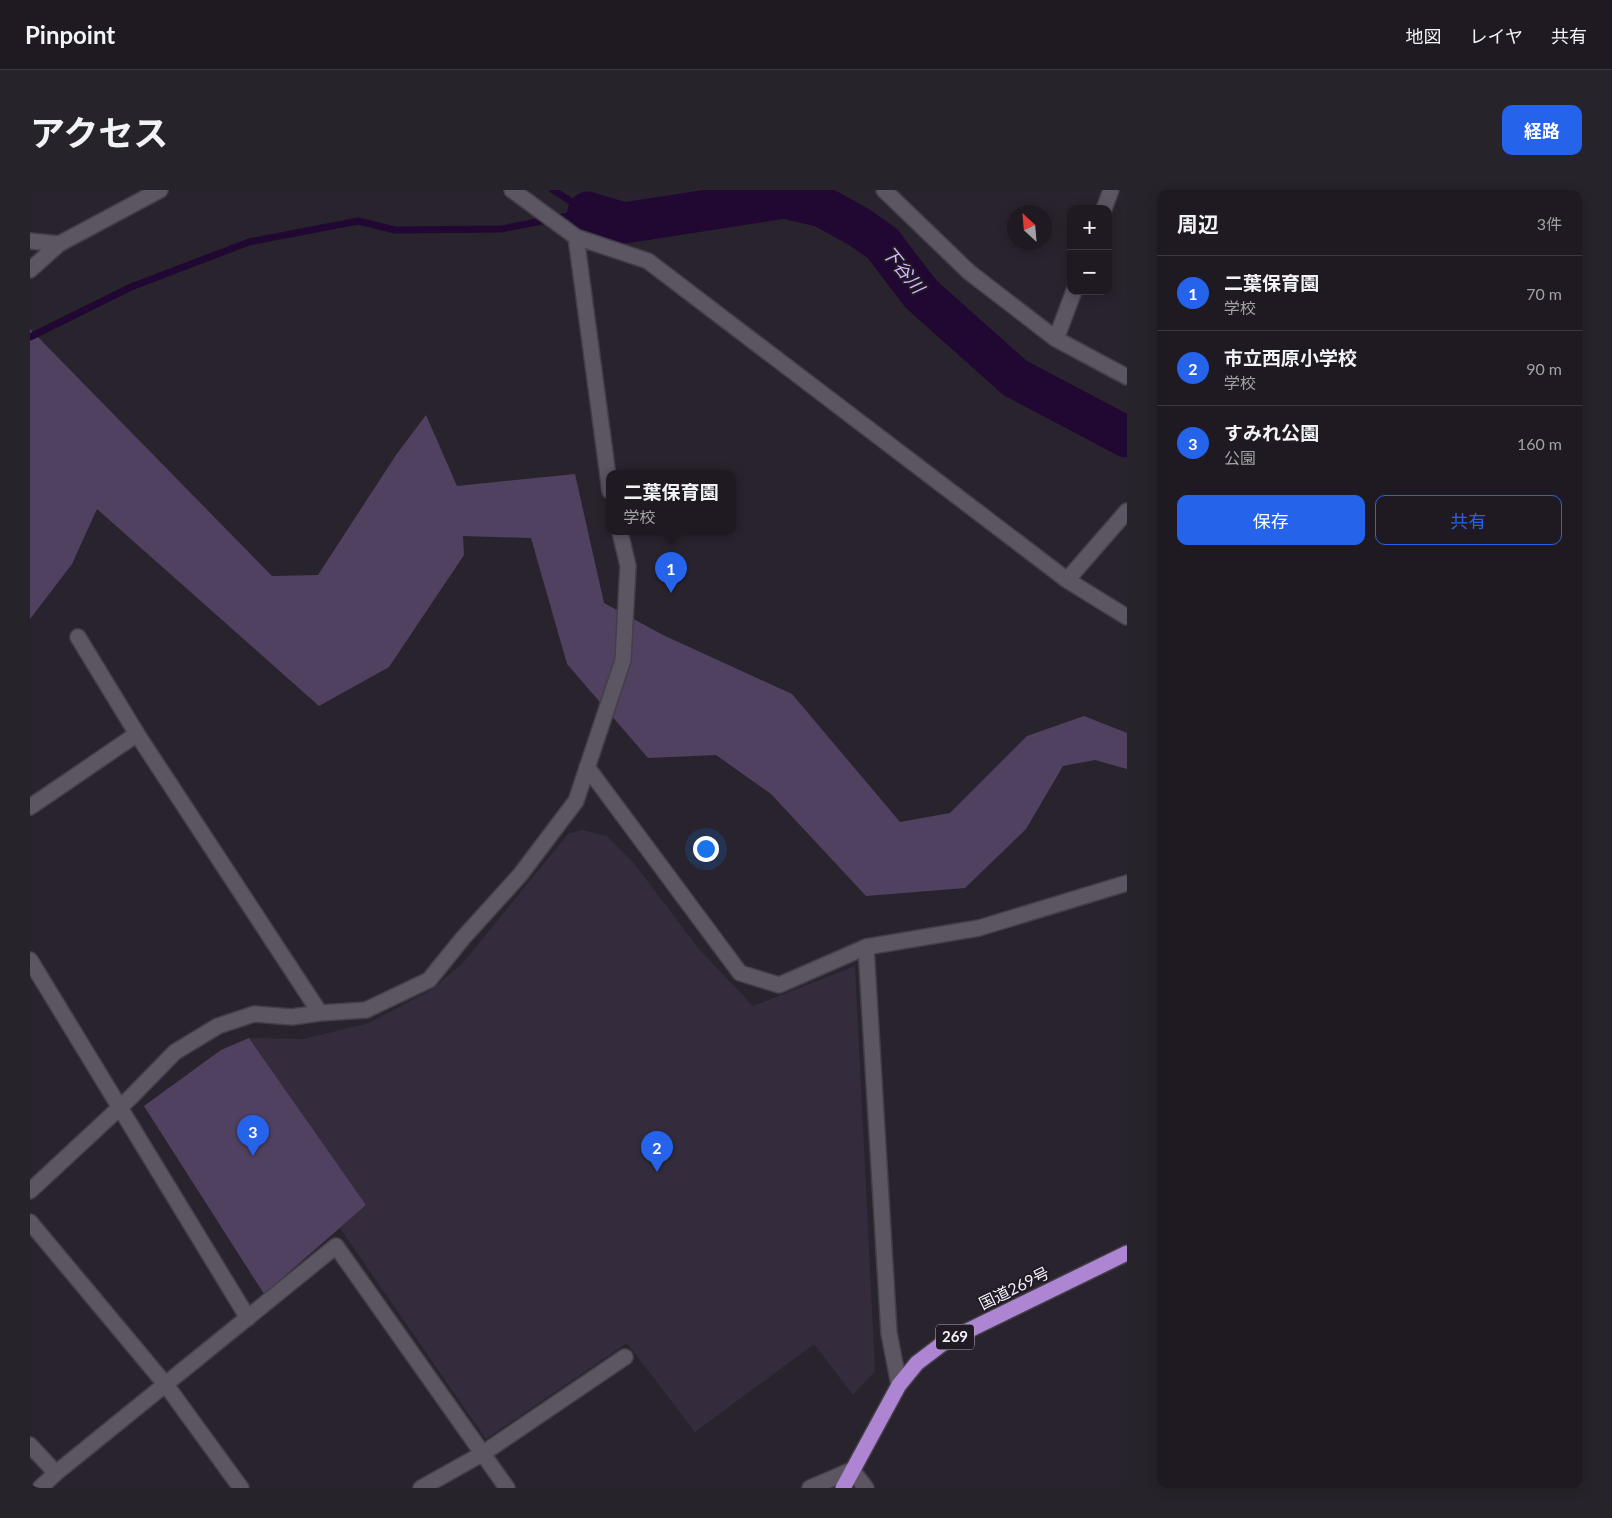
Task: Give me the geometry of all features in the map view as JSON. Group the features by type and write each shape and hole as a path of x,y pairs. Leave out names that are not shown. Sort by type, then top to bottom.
{"highway":[{"name":"国道269号","path":"843,1488 898,1385 917,1363 942,1344 1127,1253"}],"street":[{"path":"30,270 60,244 160,190"},
{"path":"512,190 576,238 648,261 1067,580 1127,617"},
{"path":"884,190 969,272 1056,338 1127,377"},
{"path":"1105,205 1111,190"},
{"path":"576,238 607,470"},
{"path":"30,241 60,244"},
{"path":"1056,338 1072,295"},
{"path":"1067,580 1127,511"},
{"path":"30,1191 120,1108 175,1052 218,1026 254,1014 292,1017 366,1010 429,980 463,938 520,875 576,801 623,660 628,566 621,535"},
{"path":"78,637 137,734 320,1013"},
{"path":"30,807 137,734"},
{"path":"587,767 740,973 779,985 866,947 979,928 1127,882"},
{"path":"866,947 889,1334 898,1385"},
{"path":"30,960 248,1318"},
{"path":"30,1222 166,1385 241,1488"},
{"path":"40,1488 336,1246 506,1488"},
{"path":"421,1488 482,1454 625,1357"},
{"path":"30,1445 56,1473"},
{"path":"810,1488 852,1470 866,1488"}],"shaded area":[{"path":"30,329 272,576 318,575 396,455 426,415 457,486 575,474 604,603 663,635 792,694 900,822 950,813 1027,736 1084,716 1127,733 1127,769 1095,760 1063,766 1026,829 965,888 866,896 771,794 716,755 648,758 567,664 531,538 463,536 464,555 389,667 319,706 97,509 72,564 30,619"},
{"path":"582,830 607,836 633,862 698,948 753,1006 855,966 875,1371 853,1395 814,1344 695,1432 627,1343 486,1439 340,1228 366,1205 249,1038 304,1039 369,1023 431,990 463,963 568,834"},
{"path":"249,1038 366,1205 264,1294 144,1106 221,1050"}],"waterway":[{"path":"553,190 588,212"},
{"name":"下谷川","path":"588,212 624,223 785,198 823,207 859,227 882,243 921,294 1015,378 1127,437"},
{"path":"30,337 131,287 249,242 358,221 395,230 501,229 588,212"}],"place":[{"name":"二葉保育園","path":"671,593"},
{"name":"すみれ公園","path":"253,1156"},
{"name":"市立西原小学校","path":"657,1172"}]}
